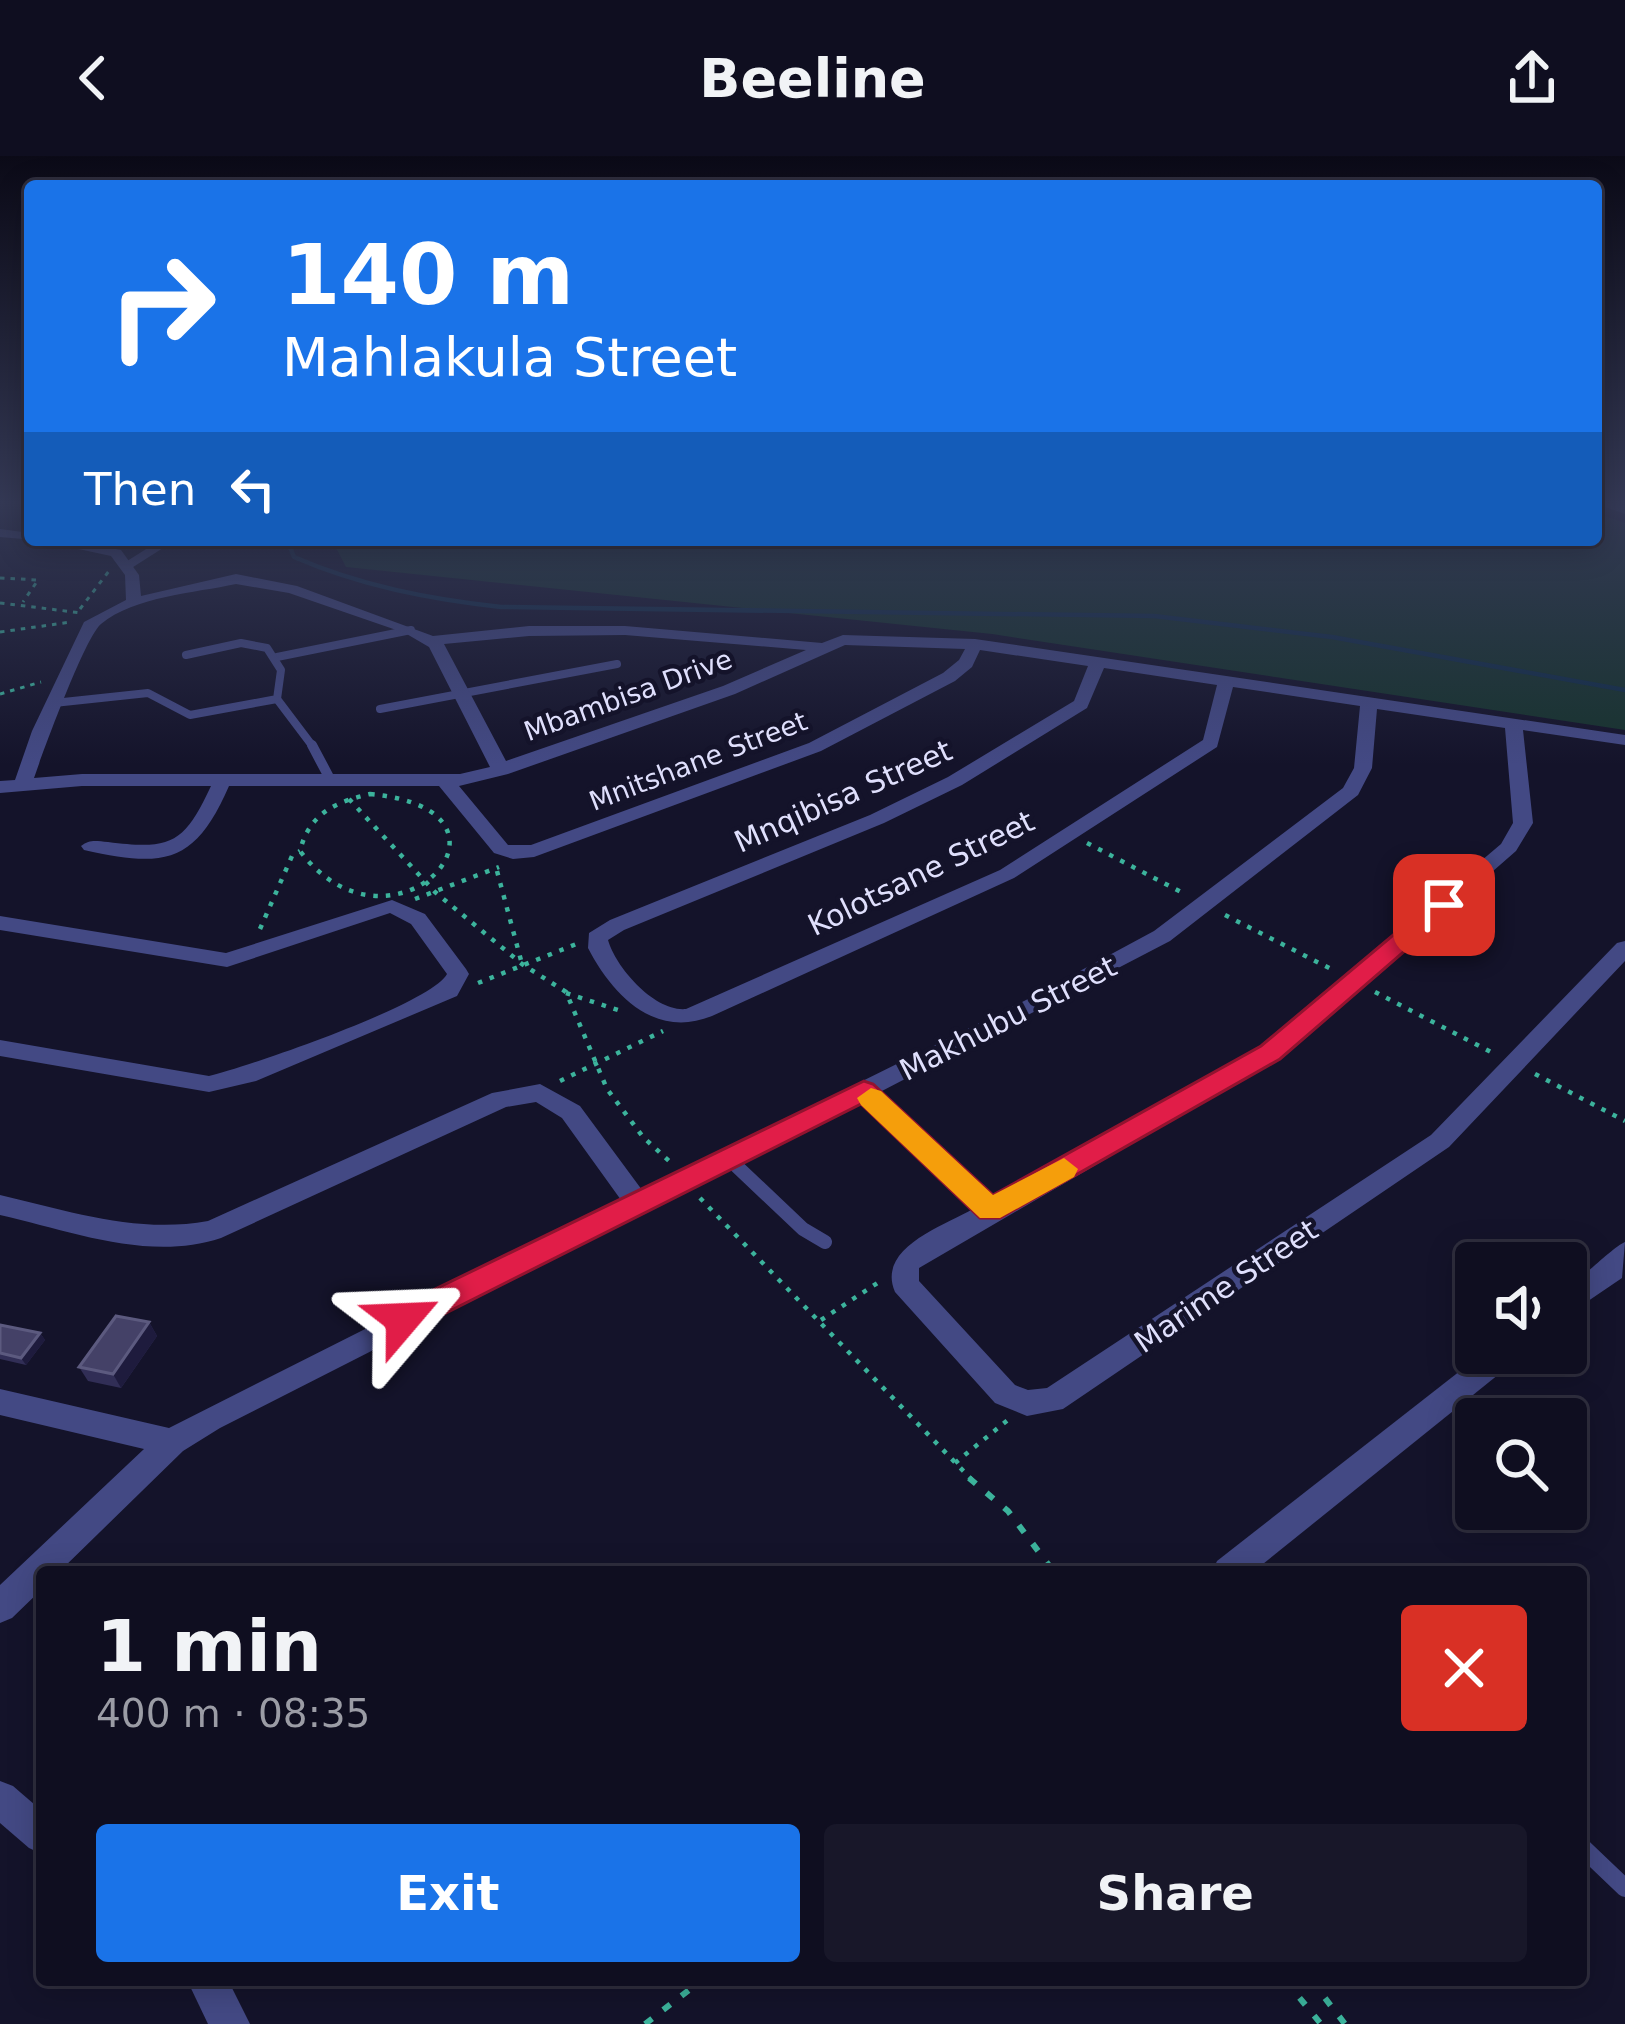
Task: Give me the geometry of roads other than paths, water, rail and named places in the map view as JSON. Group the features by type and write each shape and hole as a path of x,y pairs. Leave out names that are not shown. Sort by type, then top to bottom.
{"street":[{"path":"131,590 134,602"},
{"path":"0,787 23,785 92,622 134,602 180,590"},
{"path":"292,590 432,641 464,693 501,770"},
{"path":"432,641 533,628 588,627 700,632 820,647"},
{"name":"Mbambisa Drive","path":"0,800 23,785 82,780 444,781 501,770 729,690 820,647 873,638 975,644 1625,740"},
{"name":"Mnitshane Street","path":"444,781 501,849 520,853 814,747 949,677 966,663 975,644"},
{"name":"Mnqibisa Street","path":"679,1018 653,1010 599,947 617,925 877,819 955,781 1081,704 1098,661"},
{"name":"Kolotsane Street","path":"679,1018 939,906 1042,854 1211,743 1226,681"},
{"name":"Makhubu Street","path":"43,1566 172,1442 251,1395 1140,950 1306,828 1356,784 1363,768 1369,702"},
{"path":"864,1091 990,1210 1271,1052 1509,848 1523,823 1514,724"},
{"path":"91,846 149,854 181,849 193,839 223,779"},
{"path":"0,923 206,958 248,956 392,906 418,919 453,983 219,1083 184,1082 0,1048"},
{"name":"Marime Street","path":"990,1210 907,1264 910,1293 1005,1394 1027,1403 1066,1392 1412,1163 1457,1127 1625,948"},
{"path":"0,1205 152,1237 188,1238 212,1232 501,1100 539,1093 571,1112 638,1204"},
{"path":"1587,1290 1621,1267"},
{"path":"1236,1566 1478,1374"},
{"path":"0,1402 172,1442"},
{"name":"Makhubu Street","path":"0,1607 36,1572"},
{"path":"0,1799 36,1829"},
{"path":"210,1986 230,2024"}],"lane":[{"path":"185,655 251,642 277,657 411,630"},
{"path":"277,657 282,674 277,699 292,722 308,734 330,779"},
{"path":"380,710 617,664"},
{"path":"54,703 148,693 164,697 190,715 277,699"},
{"path":"728,1158 802,1229 825,1241"},
{"path":"1587,1852 1625,1888"}],"waterway":[{"path":"401,590 501,607 1154,616 1332,637 1625,690"}]}
